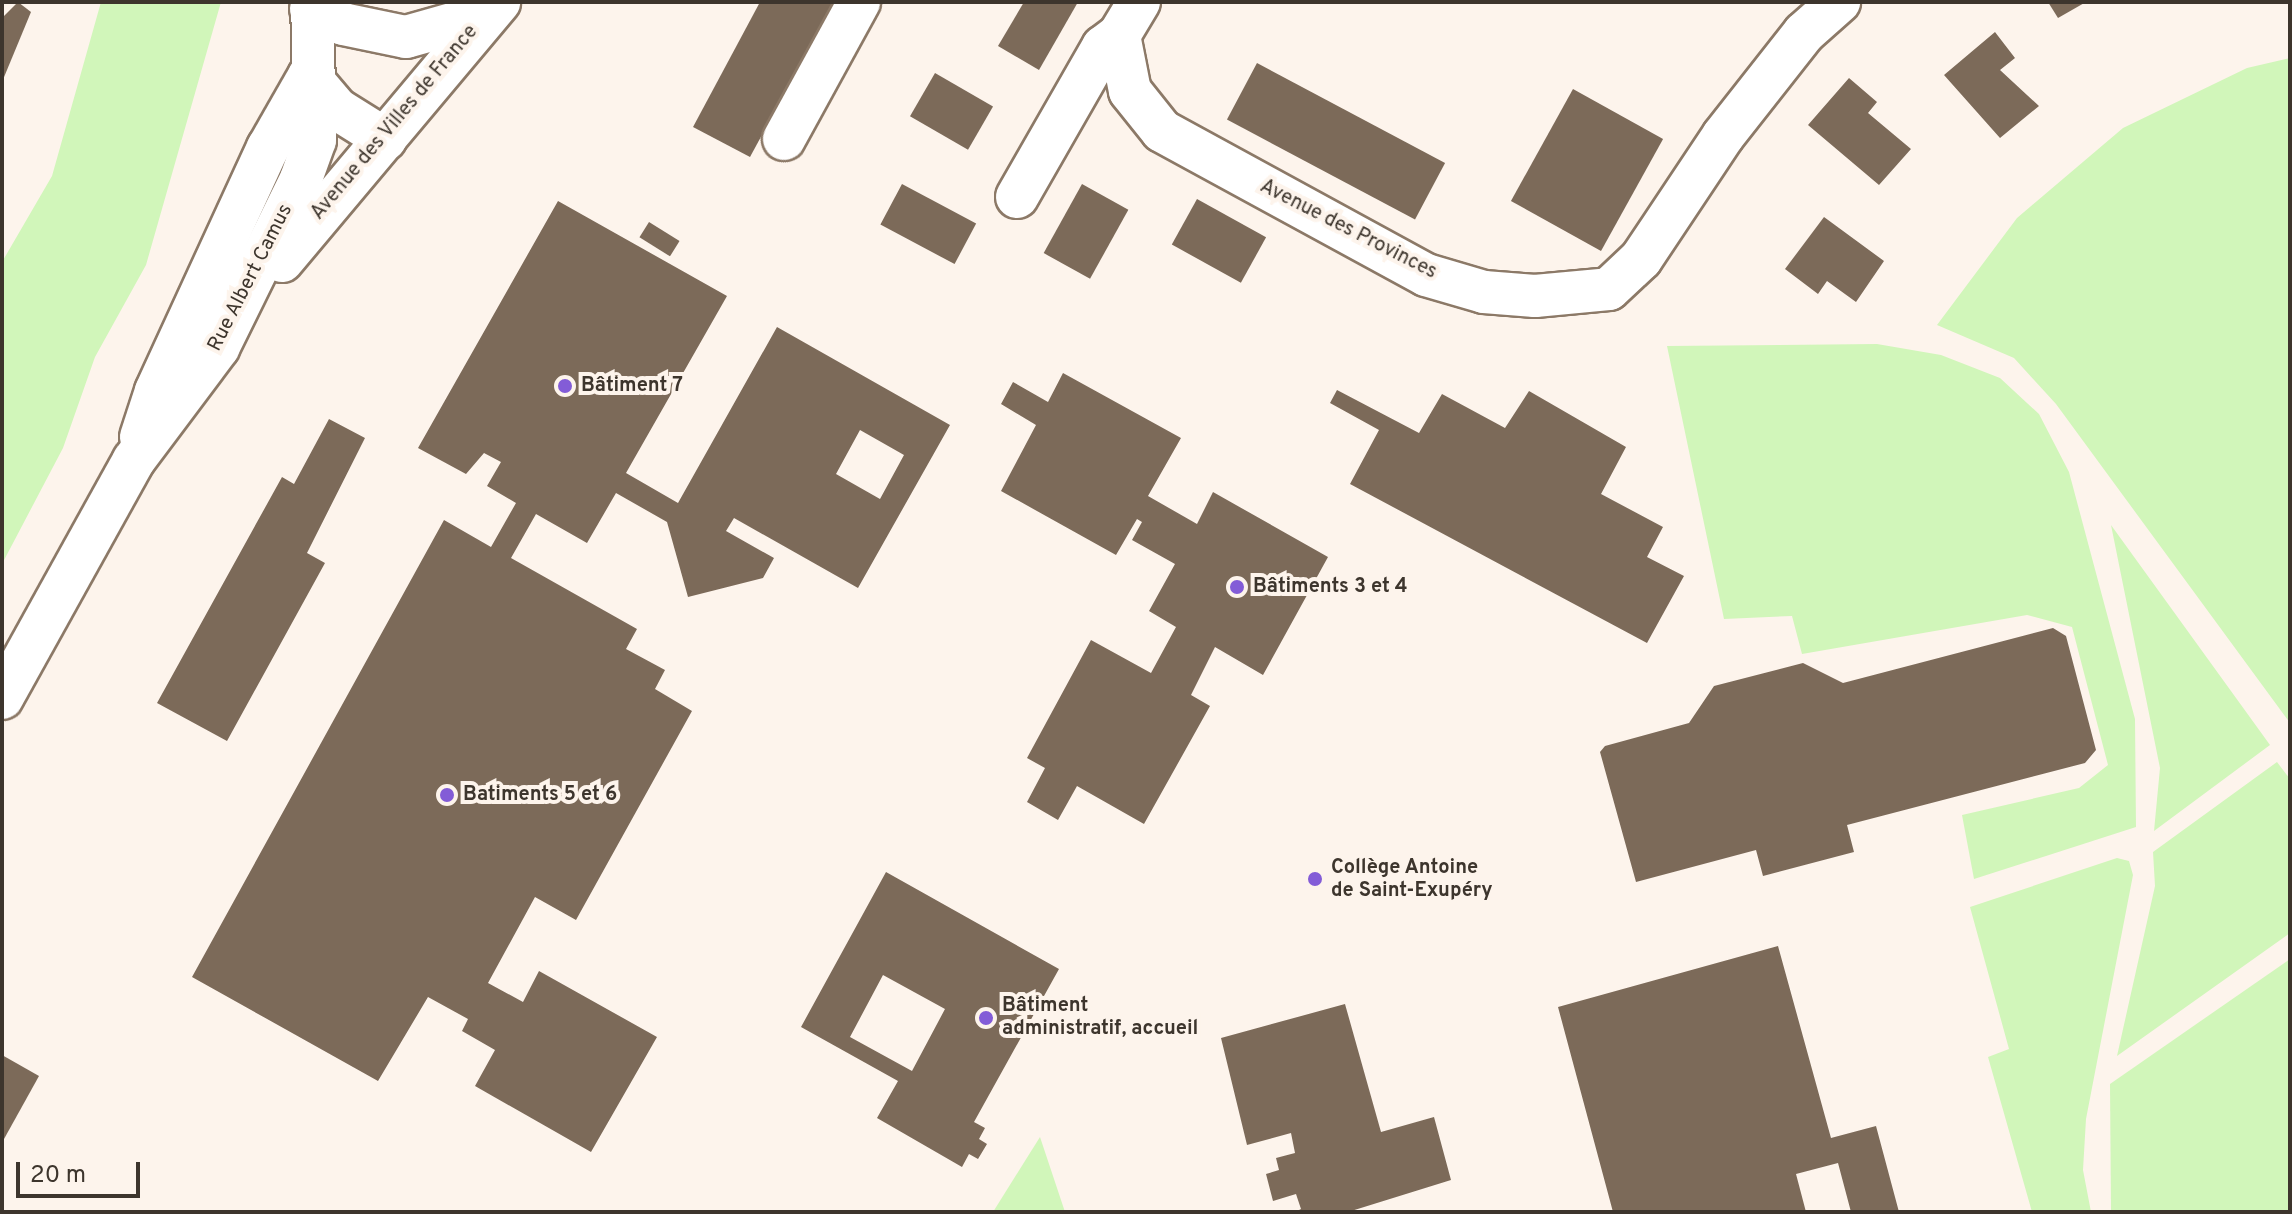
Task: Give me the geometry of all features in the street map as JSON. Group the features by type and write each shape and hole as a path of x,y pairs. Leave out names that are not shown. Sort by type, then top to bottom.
{"street":[{"path":"784,139 859,2"},
{"name":"Avenue des Provinces","path":"1129,18 1130,91 1162,131 1426,275 1484,292 1535,296 1609,289 1641,259 1723,136 1804,33 1839,2"},
{"name":"Avenue des Villes de France","path":"312,5 343,24 406,37 492,8"},
{"name":"Rue Albert Camus","path":"2,698 134,460 218,348 315,140 309,76 312,5"},
{"name":"Avenue des Villes de France","path":"218,348 305,230 385,139 492,8"},
{"path":"1017,197 1103,47 1129,18"},
{"path":"309,76 337,109 385,139"},
{"name":"Rue Albert Camus","path":"134,460 156,391 268,148 309,76"}],"green space":[{"path":"101,2 221,2 146,265 95,357 63,448 2,564 2,262 52,176"},
{"path":"2290,58 2290,723 2056,404 2014,358 1937,325 2017,218 2123,128 2247,68"},
{"path":"1877,344 1941,355 2000,378 2039,414 2069,472 2135,719 2136,827 1974,879 1962,815 2079,788 2108,765 2072,627 2027,615 1802,654 1792,616 1724,619 1667,346"},
{"path":"2111,525 2270,745 2154,831 2160,768"},
{"path":"2277,762 2290,779 2290,933 2117,1056 2155,886 2153,852"},
{"path":"2117,858 2129,861 2133,875 2086,1119 2083,1170 2091,1212 2032,1212 1988,1057 2009,1049 1970,907"},
{"path":"2290,959 2290,1212 2111,1212 2110,1084"},
{"path":"1040,1137 1065,1212 993,1212"}],"building":[{"path":"18,2 31,12 2,82 2,18"},
{"path":"760,2 834,2 750,157 693,127"},
{"path":"1024,2 1078,2 1039,70 998,46"},
{"path":"2048,2 2086,2 2058,18"},
{"path":"1995,32 2015,58 2000,70 2039,106 2000,138 1944,75"},
{"path":"1257,63 1445,163 1415,220 1227,120"},
{"path":"935,73 993,107 968,150 910,116"},
{"path":"1849,78 1877,102 1868,113 1911,149 1879,185 1808,125"},
{"path":"1573,89 1663,139 1601,251 1511,201"},
{"path":"902,184 976,223 955,264 880,225"},
{"path":"1082,184 1128,210 1090,279 1044,253"},
{"path":"1197,199 1266,237 1241,283 1172,244"},
{"path":"558,201 727,296 626,473 678,503 777,327 950,425 858,588 734,518 726,531 774,558 763,578 688,597 667,522 616,493 587,543 536,514 511,558 637,629 626,649 665,670 655,689 692,711 576,920 535,897 488,983 523,1002 539,971 657,1037 591,1152 475,1086 495,1050 462,1031 468,1019 428,997 378,1081 192,977 444,520 491,547 516,503 487,486 501,462 484,453 466,474 418,448","holes":["860,430 904,455 880,499 836,474"]},
{"path":"1824,217 1884,261 1856,302 1827,281 1818,294 1785,269"},
{"path":"649,222 680,241 670,256 639,237"},
{"name":"Bâtiments 3 et 4","path":"1063,373 1181,438 1148,496 1197,524 1213,492 1328,557 1263,675 1215,647 1191,695 1210,706 1144,824 1077,786 1058,820 1027,802 1045,768 1027,758 1091,640 1151,673 1176,627 1149,611 1175,564 1132,540 1142,522 1137,519 1116,555 1001,491 1036,425 1001,404 1013,382 1048,402"},
{"path":"1337,390 1419,433 1442,394 1505,428 1529,391 1626,447 1601,494 1663,527 1647,557 1684,576 1647,643 1350,484 1379,430 1330,403"},
{"path":"329,419 365,438 307,553 325,563 227,741 157,703 282,477 294,484"},
{"path":"2053,628 2066,636 2096,750 2085,763 1847,825 1854,852 1763,876 1756,850 1636,882 1600,752 1605,746 1689,723 1714,686 1803,663 1843,683"},
{"name":"Bâtiment administratif, accueil","path":"886,872 1059,969 974,1122 985,1128 979,1139 987,1144 978,1159 969,1154 962,1167 877,1118 898,1081 801,1027","holes":["883,975 945,1009 912,1071 850,1037"]},
{"path":"1778,946 1831,1138 1876,1126 1899,1212 1851,1212 1838,1163 1796,1174 1806,1212 1613,1212 1558,1007"},
{"path":"1345,1004 1381,1132 1434,1117 1451,1180 1348,1212 1295,1212 1301,1209 1296,1194 1273,1201 1266,1174 1279,1170 1276,1158 1295,1153 1291,1133 1247,1145 1221,1038"},
{"path":"2,1055 39,1076 4,1139 2,1138"}],"place":[{"name":"Bâtiment 7","path":"565,386"},
{"name":"Bâtiments 3 et 4","path":"1237,587"},
{"name":"Batiments 5 et 6","path":"447,795"},
{"name":"Collège Antoine de Saint-Exupéry","path":"1315,879"},
{"name":"Bâtiment administratif, accueil","path":"986,1018"}]}
